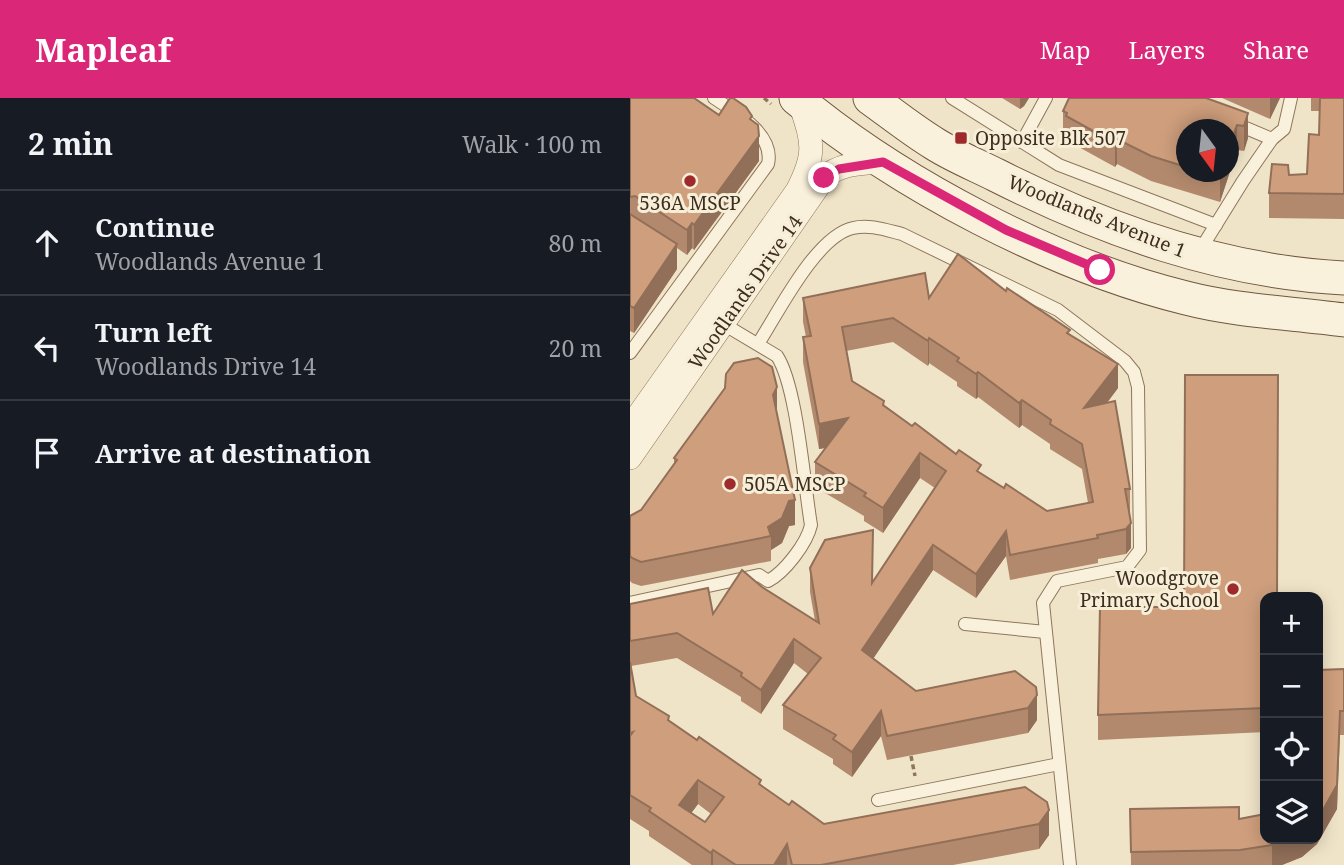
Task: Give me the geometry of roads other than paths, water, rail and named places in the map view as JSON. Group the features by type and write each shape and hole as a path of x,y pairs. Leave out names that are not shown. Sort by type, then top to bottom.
{"street":[{"name":"Woodlands Avenue 1","path":"870,98 936,145 1031,193 1196,256 1298,276 1344,278"},
{"path":"797,99 883,162 1006,230 1100,270 1187,299 1344,320"},
{"name":"Woodlands Drive 14","path":"717,319 810,166 811,139 797,99"},
{"name":"Woodlands Drive 14","path":"630,458 635,426 829,173 853,165 883,162"}],"lane":[{"path":"630,353 687,265 768,163 770,156 759,134 740,115 715,98"},
{"path":"952,98 1059,165 1216,225"},
{"path":"1022,142 1046,98"},
{"path":"1196,256 1272,139 1284,129 1291,98"},
{"path":"1239,125 1272,139"},
{"path":"758,344 820,250 836,236 853,228 876,227 902,234 1058,310 1125,361 1134,372 1138,387 1140,550 1127,567 1057,581 1043,603 1070,865"},
{"path":"630,603 759,575 768,581 777,576 809,534 811,525 786,375 778,356 717,319"},
{"path":"965,624 1045,632"},
{"path":"877,800 1059,764"}],"place":[{"name":"Opposite Blk 507","path":"961,138"},
{"name":"536A MSCP","path":"690,181"},
{"name":"505A MSCP","path":"730,484"},
{"name":"Woodgrove Primary School","path":"1233,589"}]}
